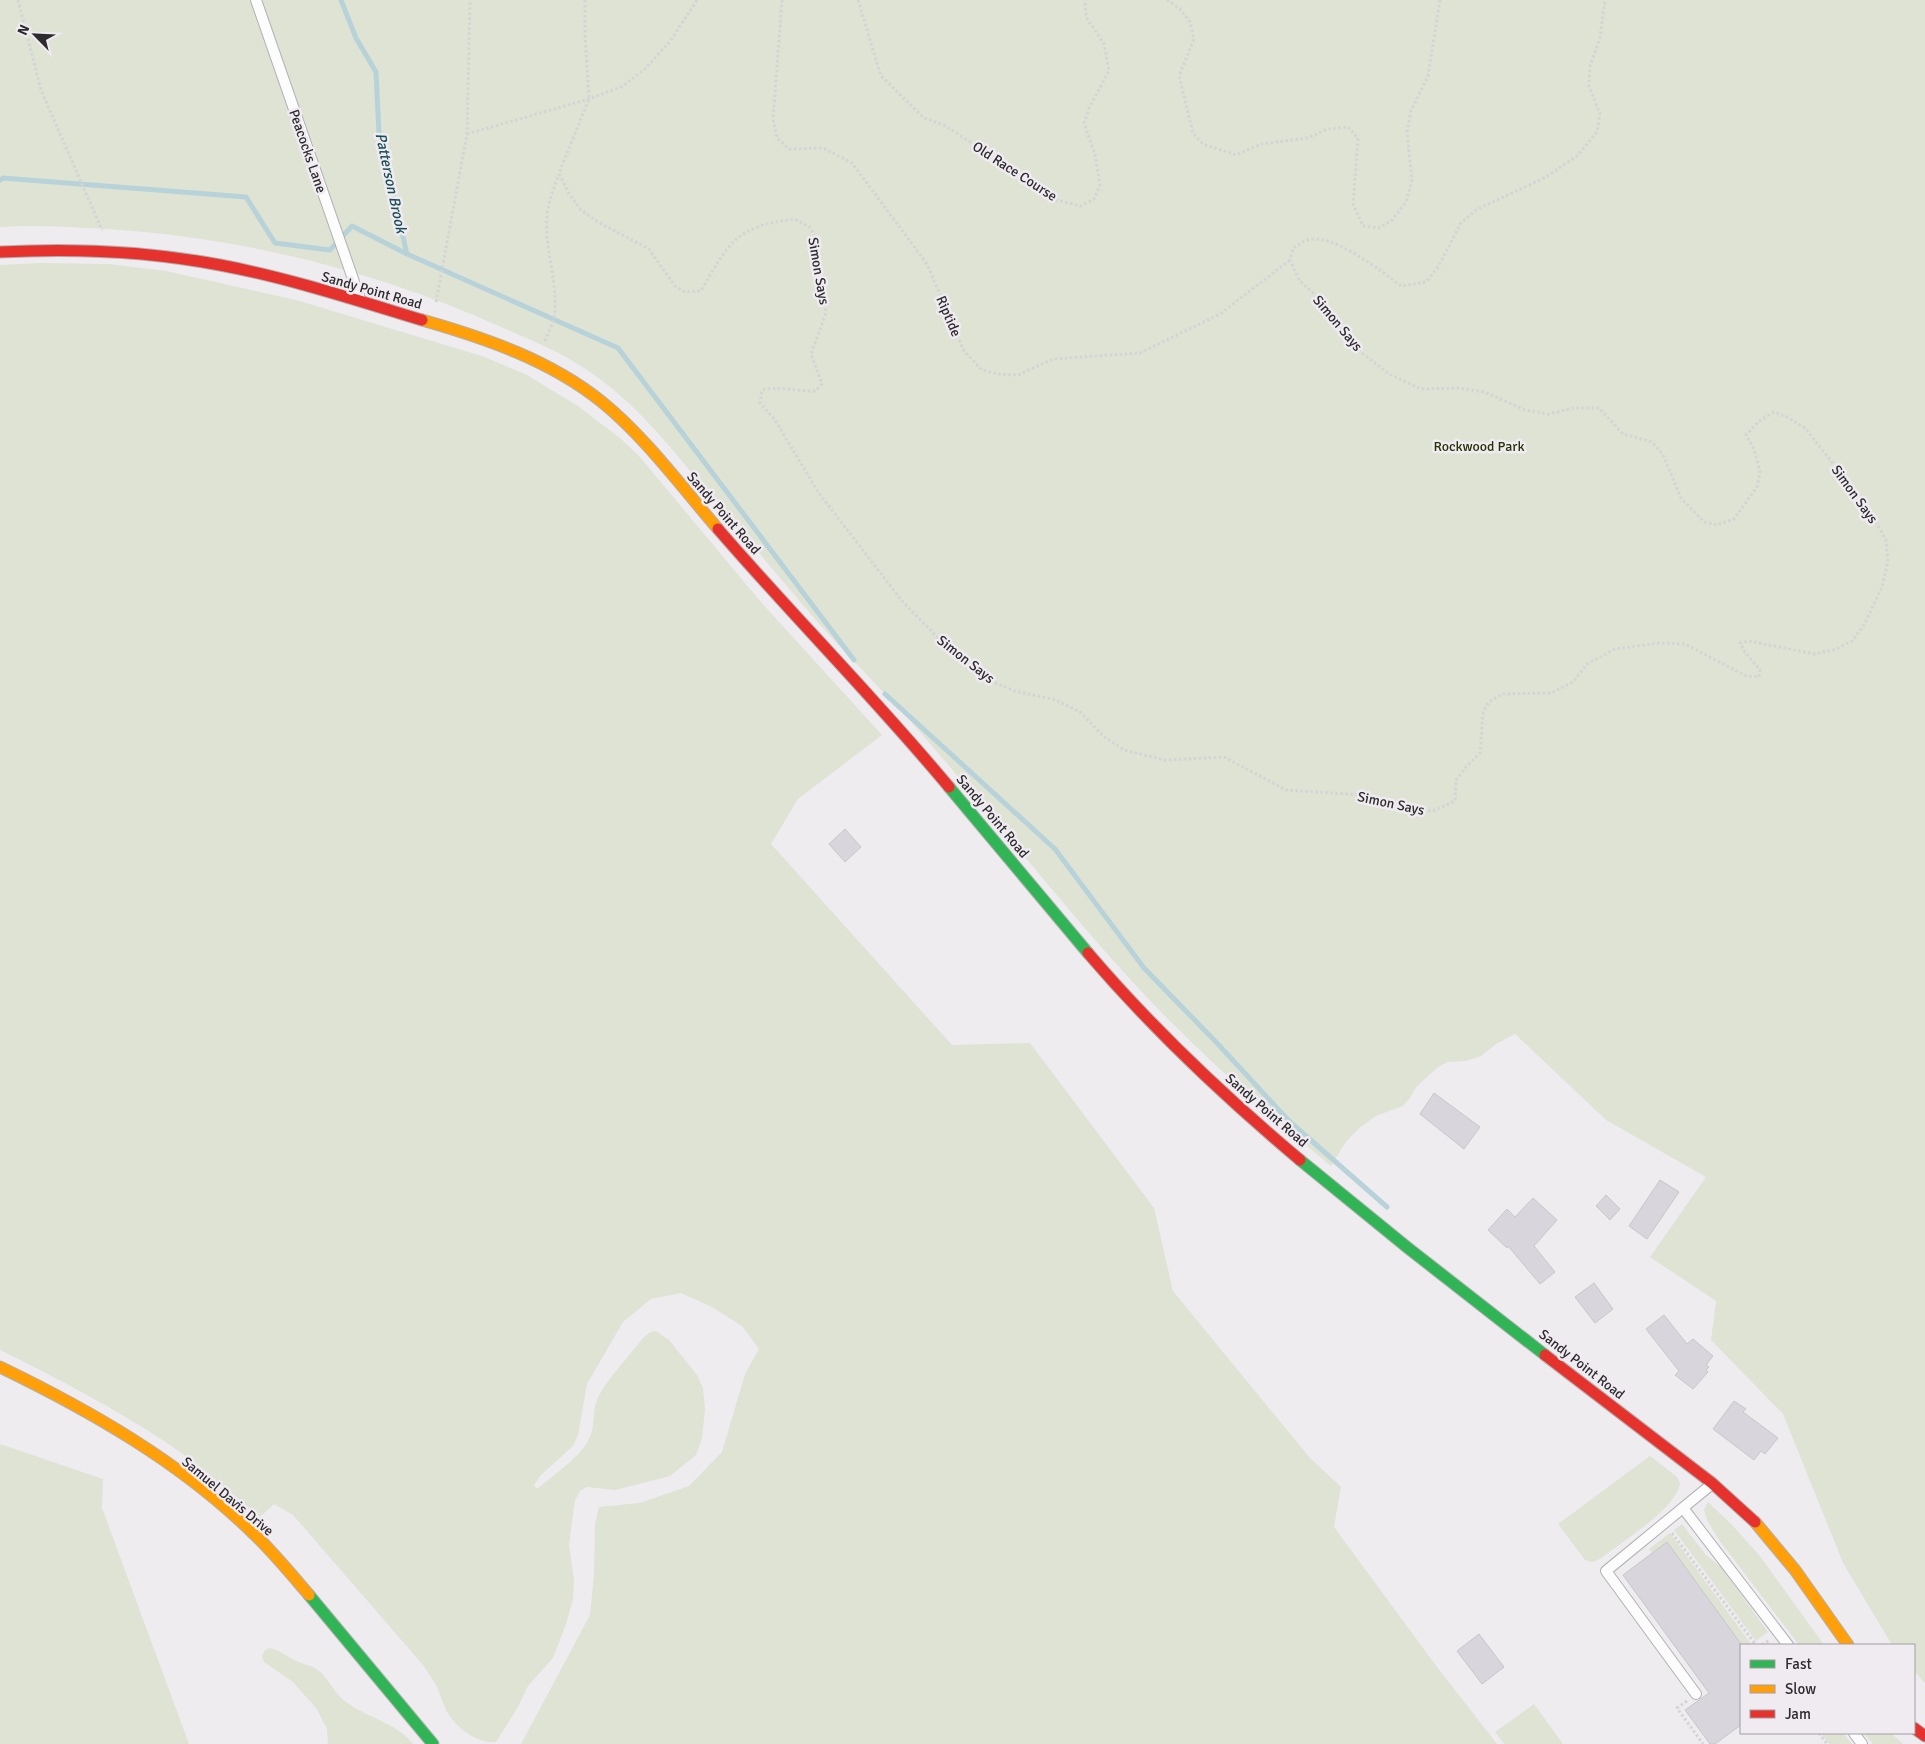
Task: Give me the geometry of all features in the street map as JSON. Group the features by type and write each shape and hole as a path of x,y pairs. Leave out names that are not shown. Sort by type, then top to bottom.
{"street":[{"name":"Sandy Point Road","path":"0,252 49,249 111,251 201,261 361,302 490,342 535,360 566,376 597,397 648,448 792,614 905,735 1127,996 1206,1076 1268,1133 1387,1231 1712,1483 1759,1527 1778,1548 1847,1644"},
{"name":"Samuel Davis Drive","path":"0,1367 59,1396 125,1435 226,1509 252,1533 309,1595 433,1744"}],"lane":[{"name":"Peacocks Lane","path":"256,0 361,302"},
{"path":"1696,1694 1606,1571 1712,1483"},
{"path":"1683,1508 1787,1644"}],"path":[{"path":"18,0 41,90 111,251"},
{"path":"433,323 467,134 470,0"},
{"path":"535,360 552,326 555,313 547,234 547,214 550,198 589,99 585,0"},
{"path":"467,134 589,99 623,86 646,68 671,40 697,0"},
{"name":"Riptide","path":"782,0 773,119 777,138 789,149 823,148 852,163 927,264 964,351 982,370 998,374 1018,375 1052,359 1140,353 1220,314 1290,260"},
{"name":"Old Race Course","path":"858,0 881,76 924,118 944,125 1032,182 1056,200 1081,206 1094,199 1100,185 1095,154 1084,122 1089,108 1109,71 1104,44 1086,17 1085,0"},
{"path":"1167,0 1180,9 1190,22 1194,39 1179,76 1194,133 1203,144 1236,155 1261,144 1308,138 1327,129 1348,127 1358,138 1353,204 1363,226 1379,228 1392,220 1406,202 1412,180 1407,132 1411,111 1428,76 1440,0"},
{"path":"1290,260 1293,248 1308,240 1328,241 1363,258 1401,286 1426,282 1438,266 1461,223 1476,210 1546,177 1577,156 1597,132 1600,114 1589,86 1590,66 1600,38 1605,0"},
{"name":"Simon Says","path":"559,173 569,194 581,210 598,222 649,249 675,286 685,292 701,291 720,258 736,238 757,226 795,219 810,228 816,240 826,313 811,354 822,384 815,391 797,391 774,387 762,390 760,403 775,420 824,499 902,601 942,642 986,679 1015,692 1056,700 1080,712 1103,736 1124,750 1165,760 1224,757 1286,790 1362,795 1413,810 1433,811 1455,800 1456,780 1480,753 1482,712 1490,702 1502,694 1551,693 1573,682 1587,664 1615,649 1659,643 1685,644 1746,676 1759,677 1760,670 1740,643 1750,640 1814,654 1834,650 1852,641 1864,625 1882,587 1888,561 1886,541 1872,513 1805,428 1787,417 1774,412 1759,421 1746,434 1754,449 1760,472 1757,487 1734,519 1717,525 1704,522 1681,498 1663,455 1652,442 1624,434 1599,408 1574,408 1548,414 1525,410 1484,392 1459,388 1421,389 1389,374 1353,346 1325,304 1299,280 1290,260"},
{"path":"1665,1523 1755,1644"},
{"path":"1696,1694 1677,1708 1704,1744"},
{"path":"1695,1733 1700,1730"}],"green space":[{"name":"Rockwood Park","path":"0,0 1925,0 1925,1683 1915,1672 1915,1644 1891,1644 1843,1563 1783,1414 1711,1340 1716,1301 1650,1257 1706,1177 1606,1120 1515,1034 1496,1044 1481,1056 1466,1061 1448,1062 1438,1067 1416,1087 1403,1106 1376,1116 1358,1129 1345,1143 1331,1166 1222,1071 1129,978 920,732 815,619 652,426 619,395 584,368 553,350 450,305 349,271 297,258 245,246 139,232 53,226 0,227"},
{"path":"40,263 109,264 166,271 296,300 482,356 527,375 578,406 620,438 639,456 760,601 882,735 798,799 771,844 952,1045 1030,1043 1154,1208 1173,1291 1310,1458 1341,1487 1334,1527 1434,1663 1497,1744 521,1744 590,1615 594,1575 595,1524 599,1507 640,1503 689,1486 722,1452 745,1374 759,1349 742,1326 712,1307 681,1293 651,1299 623,1322 587,1384 578,1435 573,1446 540,1476 534,1485 536,1489 541,1486 581,1451 590,1437 595,1405 600,1393 618,1368 650,1332 656,1331 669,1340 697,1375 703,1388 705,1409 702,1438 696,1455 670,1476 615,1490 587,1487 580,1491 575,1500 569,1545 574,1580 573,1599 566,1624 553,1658 528,1686 518,1707 496,1742 488,1742 467,1733 454,1722 446,1710 436,1685 423,1665 293,1515 274,1504 260,1517 191,1460 147,1430 43,1371 0,1350 0,265"},
{"path":"0,1444 103,1479 102,1508 189,1744 0,1744"},
{"path":"1650,1456 1677,1477 1680,1483 1677,1493 1659,1514 1634,1535 1600,1559 1592,1562 1585,1560 1558,1524"},
{"path":"1708,1502 1760,1556 1823,1644 1798,1644 1719,1540 1707,1520 1704,1510"},
{"path":"1682,1524 1706,1555 1722,1568 1768,1632 1756,1641 1674,1530"},
{"path":"1670,1533 1751,1644 1741,1644 1667,1543 1652,1553 1649,1549"},
{"path":"270,1648 316,1668 346,1702 398,1730 413,1744 328,1744 327,1729 316,1708 293,1682 264,1662 262,1656 265,1650"},
{"path":"1534,1704 1563,1744 1504,1744 1495,1732"},
{"path":"1822,1734 1844,1734 1852,1744 1829,1744"},
{"path":"1864,1734 1892,1734 1903,1744 1873,1744"}],"building":[{"path":"845,829 861,847 845,862 829,844"},
{"path":"1434,1093 1480,1127 1464,1149 1420,1114"},
{"path":"1660,1180 1679,1192 1647,1239 1629,1226"},
{"path":"1606,1195 1620,1209 1610,1220 1596,1206"},
{"path":"1533,1198 1557,1220 1534,1246 1555,1272 1540,1284 1508,1246 1507,1248 1488,1230 1507,1209 1515,1217"},
{"path":"1594,1283 1613,1309 1595,1323 1575,1297"},
{"path":"1664,1315 1687,1344 1693,1339 1713,1356 1706,1365 1709,1367 1706,1370 1708,1372 1693,1389 1675,1375 1679,1371 1646,1329"},
{"path":"1734,1401 1746,1409 1743,1412 1778,1438 1765,1454 1761,1451 1754,1460 1713,1429"},
{"path":"1667,1542 1741,1644 1740,1726 1715,1744 1710,1744 1685,1710 1709,1693 1623,1575"},
{"path":"1479,1634 1504,1667 1482,1684 1457,1651"}],"waterway":[{"name":"Patterson Brook","path":"341,0 356,38 376,72 379,134 407,254"},
{"path":"0,180 3,178 246,197 275,243 330,250 352,226 407,254 618,348 854,660"},
{"path":"885,694 1055,849 1144,968 1289,1121 1387,1207"}],"traffic: fast":[{"path":"949,787 1088,953"},
{"path":"1300,1160 1408,1248 1545,1355"},
{"path":"309,1595 433,1744"}],"traffic: slow":[{"path":"422,320 469,334 516,352 539,362 582,387 602,402 633,431 662,462 718,529"},
{"path":"0,1367 101,1420 165,1461 195,1483 225,1507 260,1540 309,1595"},
{"path":"1755,1522 1795,1570 1847,1644"}],"traffic: jam":[{"path":"0,252 55,250 110,252 193,260 246,270 297,283 422,320"},
{"path":"718,529 892,721 949,787"},
{"path":"1088,953 1163,1035 1244,1111 1300,1160"},
{"path":"1545,1355 1712,1483 1755,1522"},
{"path":"1915,1729 1925,1736"}]}
